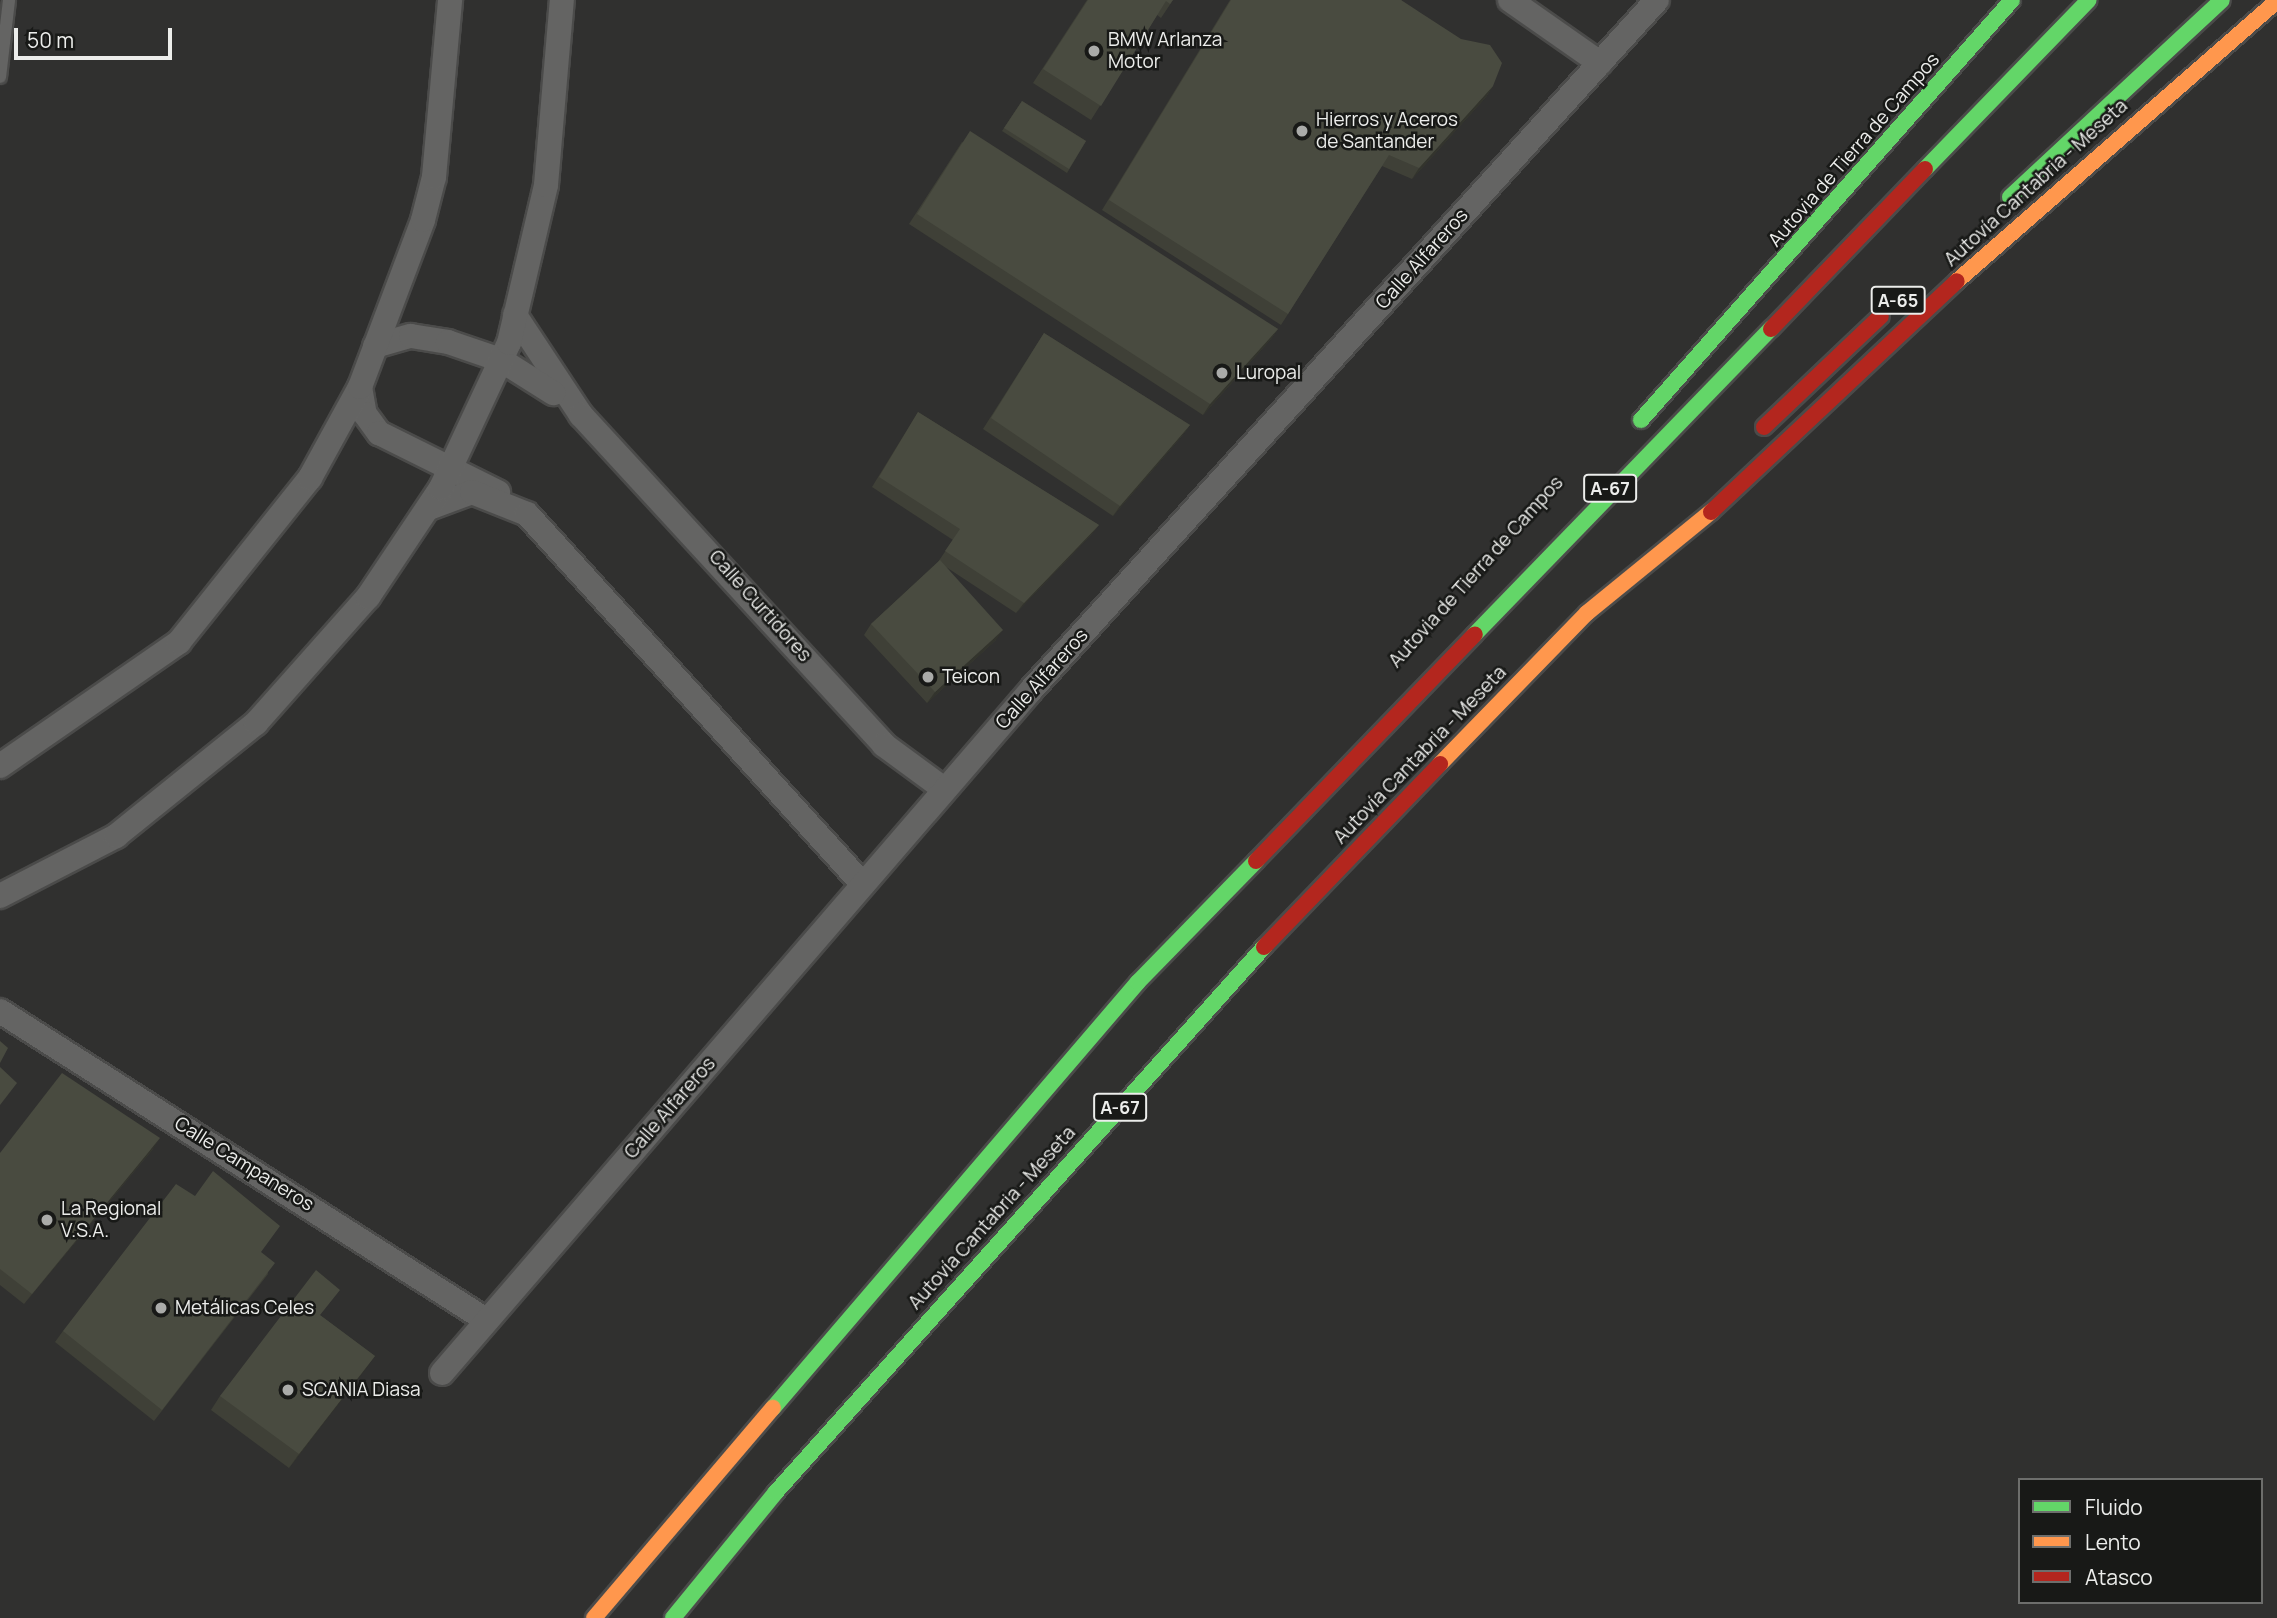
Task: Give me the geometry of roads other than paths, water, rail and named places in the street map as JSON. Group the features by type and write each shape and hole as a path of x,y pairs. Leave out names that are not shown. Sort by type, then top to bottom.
{"highway":[{"name":"Autovia de Tierra de Campos","path":"1629,433 2012,0"},
{"name":"A-67","path":"594,1618 1138,982 2089,0"},
{"path":"1998,208 2222,0"},
{"name":"Autovía Cantabria - Meseta","path":"673,1618 776,1492 1286,922 1587,613 1709,514 2042,202 2277,1"},
{"name":"A-65","path":"1753,438 1899,300"},
{"path":"1587,613 1658,531"},
{"name":"Autovia de Tierra de Campos","path":"1138,982 1462,620"}],"street":[{"path":"0,766 179,642 294,502 360,387 434,177 450,0"},
{"path":"0,896 116,836 256,723 368,597 429,508 501,360 515,315 546,185 562,0"},
{"path":"1510,0 1600,63"},
{"name":"Calle Alfareros","path":"442,1373 944,789 1657,0"},
{"name":"Calle Curtidores","path":"515,315 581,415"},
{"name":"Calle Curtidores","path":"375,346 411,336 501,360 534,376 581,415 884,745 944,789"},
{"path":"360,387 365,414 379,433 488,484 527,514 863,884"},
{"path":"429,508 472,492 527,514"},
{"name":"Calle Campaneros","path":"0,1011 486,1320"}],"lane":[{"path":"0,77 9,0"}],"place":[{"name":"BMW Arlanza Motor","path":"1094,51"},
{"name":"Hierros y Aceros de Santander","path":"1302,131"},
{"name":"Luropal","path":"1222,373"},
{"name":"Teicon","path":"928,677"},
{"name":"La Regional V.S.A.","path":"47,1220"},
{"name":"Metálicas Celes","path":"161,1308"},
{"name":"SCANIA Diasa","path":"288,1390"}]}
